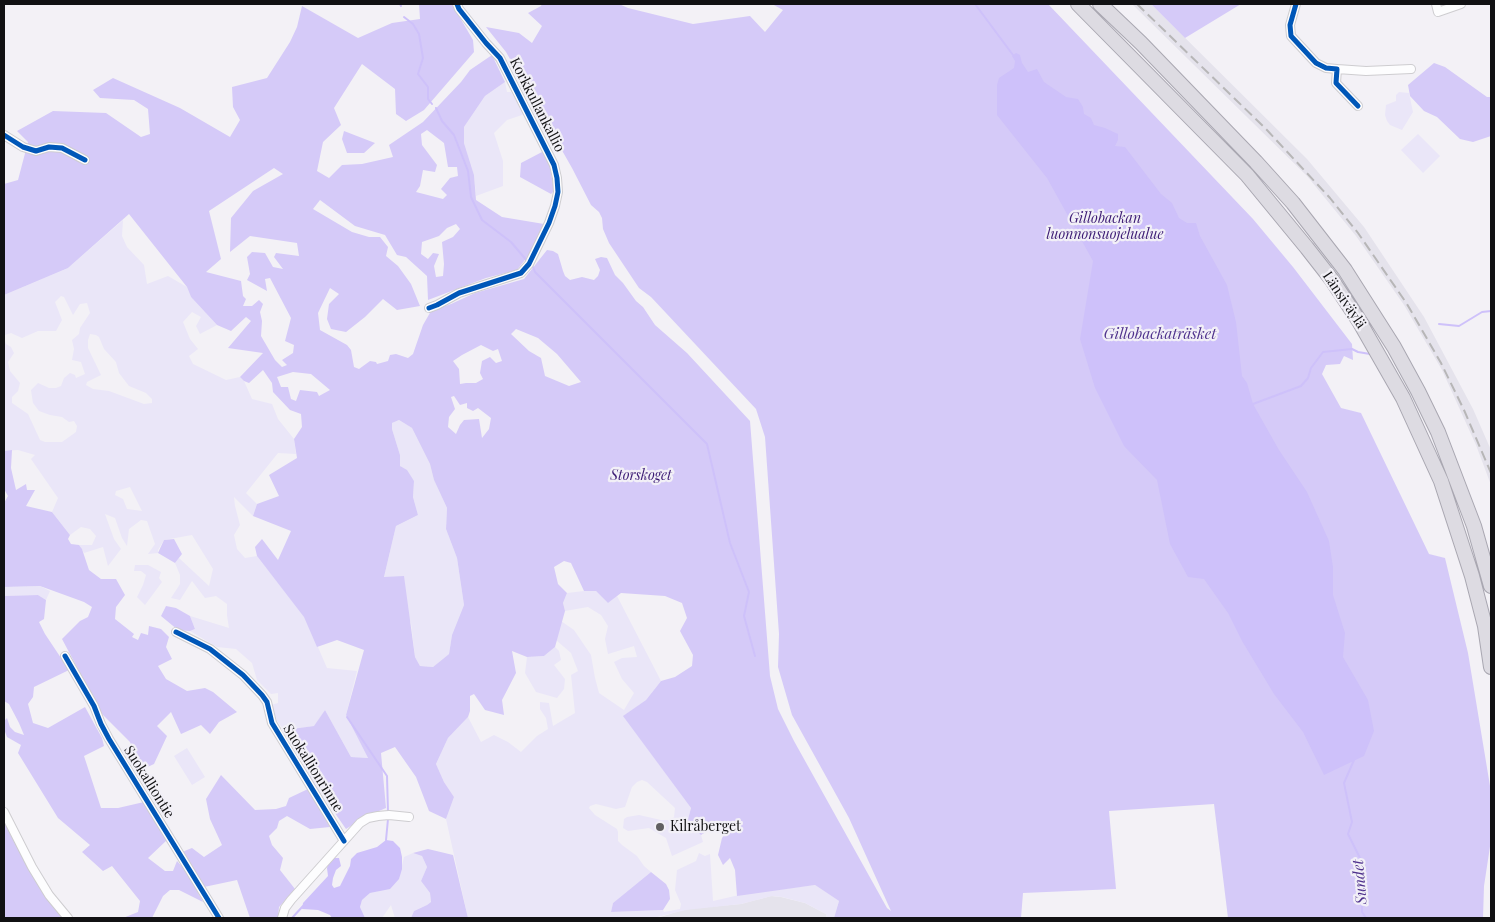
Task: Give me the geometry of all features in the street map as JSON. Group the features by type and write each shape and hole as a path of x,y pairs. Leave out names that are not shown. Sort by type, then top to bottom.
{"highway":[{"name":"Länsiväylä","path":"1078,4 1247,175 1308,248 1360,321 1402,398 1441,480 1472,576 1485,626 1491,667"},
{"name":"Länsiväylä","path":"1100,4 1141,43 1256,162 1298,210 1345,270 1394,347 1438,432 1474,526 1491,586"}],"street":[{"name":"Korkkullankallio","path":"429,308 459,293 521,273 532,259 549,223 558,192 554,165 500,58 482,38 457,4"},
{"path":"1296,4 1290,25 1291,36 1316,63 1336,70 1407,69 1403,78"},
{"path":"1437,8 1460,4"},
{"path":"1336,70 1336,83 1358,106"},
{"path":"4,135 24,147 36,151 49,147 62,148 85,160"},
{"name":"Suokallionrinne","path":"176,632 210,649 243,675 262,695 267,702 272,723 344,841"},
{"name":"Suokalliontie","path":"65,656 94,706 109,739 219,918"},
{"path":"4,812 32,867 49,894 68,918"},
{"path":"282,918 285,908 291,900 360,823 368,818 389,815 409,818"}],"shaded area":[{"path":"1132,4 1151,4 1307,159 1364,227 1424,317 1473,409 1491,450 1491,485 1476,445 1442,370 1404,305 1356,236 1307,176"},
{"path":"505,82 507,92 511,92 525,114 507,120 494,133 503,161 503,186 476,196 474,175 464,143 464,127 485,96"},
{"path":"1399,92 1409,93 1413,112 1402,130 1390,125 1385,115 1386,105 1396,101 1396,95"},
{"path":"1418,134 1440,156 1423,173 1401,150"},
{"path":"123,220 122,236 127,247 144,265 147,284 168,276 187,287 191,297 217,325 200,334 196,326 201,317 192,312 183,322 190,339 198,349 189,356 193,364 226,380 240,377 244,381 252,399 272,404 278,419 294,439 296,454 278,453 246,493 257,504 253,516 234,497 240,525 234,535 237,549 245,558 257,556 305,617 327,668 357,671 346,715 368,758 351,757 325,710 315,726 284,730 277,721 271,705 278,703 278,693 271,694 257,680 252,663 236,649 217,647 190,631 195,629 190,616 229,628 227,604 216,596 205,598 192,581 180,600 171,598 180,584 180,575 175,563 179,558 209,586 213,569 192,535 164,540 158,553 148,554 155,544 147,521 141,520 129,529 127,546 115,518 105,514 114,539 121,549 108,566 103,547 84,553 79,545 92,545 96,536 90,529 81,527 70,535 52,512 58,498 31,459 35,455 18,450 4,451 4,338 4,295 68,268","holes":["61,296 64,297 73,315 80,304 87,303 90,313 80,328 79,334 72,340 74,349 72,360 81,362 85,374 76,378 75,375 70,373 64,378 61,386 49,388 38,383 31,390 33,403 39,411 62,417 69,422 74,421 77,426 76,432 62,442 45,442 40,440 28,414 12,403 12,397 18,391 20,383 10,371 8,362 14,353 11,347 6,344 5,335 11,333 22,338 38,331 56,331 62,320 55,302","90,334 99,337 104,349 116,362 119,373 129,386 146,393 152,399 152,403 144,404 109,391 93,389 86,385 87,382 101,375 88,348","130,487 142,511 127,509 123,499 115,495 116,491"]},
{"path":"399,420 412,428 430,464 434,480 447,508 446,529 457,558 464,605 452,635 449,654 433,667 420,666 415,657 411,623 384,577 396,526 418,515 413,497 414,481 400,466 400,455 392,429 392,423"},
{"path":"135,565 148,565 161,572 159,578 162,582 145,605 137,597 146,575 141,571 134,571"},
{"path":"40,586 50,591 46,600 38,595 4,596 4,587"},
{"path":"596,591 608,603 617,596 661,681 646,700 624,716 691,808 687,823 701,835 703,842 672,856 666,838 649,828 628,831 623,828 624,819 627,817 639,815 661,820 671,820 674,817 675,808 647,782 642,780 632,787 625,807 616,809 596,804 590,806 589,808 595,815 617,829 618,841 637,856 651,872 613,903 611,912 663,910 664,912 680,909 681,904 675,890 677,870 696,861 699,853 705,856 710,854 713,901 748,893 815,885 839,901 834,918 827,918 826,914 805,903 772,896 741,904 686,910 653,918 468,918 446,819 454,797 444,782 436,764 448,738 468,717 481,742 494,735 508,742 521,752 537,736 548,729 546,718 540,709 540,702 549,703 553,726 575,713 571,675 578,671 571,653 556,640 561,621 574,630 591,655 599,693 624,710 634,693 622,679 614,662 622,658 637,657 634,646 608,654 605,639 608,626 601,615 588,607 565,611 563,603 567,593"},
{"path":"555,647 559,651 561,660 554,665 565,679 564,689 557,698 536,692 525,673 527,657 544,656"},
{"path":"187,748 205,777 192,785 174,756"},
{"path":"413,853 422,856 427,867 421,881 430,893 431,902 414,911 411,918 395,918 391,905 382,918 365,918 360,907 362,900 370,893 379,891 399,878 404,857"},
{"path":"771,896 805,903 826,914 827,918 657,918 686,909 741,904"}],"green space":[{"path":"419,4 452,4 473,40 474,52 424,110 406,121 396,114 395,89 362,64 334,108 341,125 323,142 317,171 329,178 342,165 362,164 393,157 389,145 423,122 470,70 492,55 505,82 485,96 464,127 464,143 474,175 476,200 502,217 544,224 532,251 517,270 486,278 428,300 427,276 406,257 397,255 385,235 355,226 320,200 313,209 352,232 369,237 380,237 388,247 386,256 398,266 411,284 420,306 397,310 383,299 346,332 331,329 327,319 329,304 339,294 330,288 318,313 320,330 347,345 351,350 354,367 359,369 370,361 377,364 388,361 390,355 396,354 408,358 413,354 423,325 431,311 475,293 524,279 547,250 558,254 565,276 570,280 582,277 594,280 600,270 595,259 607,258 615,275 643,307 655,325 687,353 750,421 770,676 778,709 887,908 891,911 849,818 792,715 778,667 779,634 765,437 756,409 651,297 639,288 609,243 599,212 591,205 506,52 486,27 519,33 532,43 542,26 528,13 542,4 619,4 628,8 693,24 750,16 765,32 783,10 772,4 1048,4 1253,219 1293,267 1352,344 1353,360 1344,356 1340,364 1326,365 1322,374 1341,408 1361,413 1429,554 1445,558 1468,653 1491,792 1491,840 1484,886 1483,918 1228,918 1214,804 1109,811 1116,889 1023,893 1021,918 834,918 839,901 815,885 737,896 735,870 730,858 723,865 718,855 722,838 727,831 718,824 701,835 687,823 691,808 623,716 646,700 661,681 675,677 692,666 693,655 680,631 687,618 682,603 665,596 621,593 608,603 596,591 584,591 571,563 564,561 554,567 558,584 567,593 563,603 565,611 555,647 544,656 527,657 512,651 516,673 502,700 504,715 485,710 474,694 470,696 468,717 448,738 436,764 444,782 454,797 446,819 429,811 416,777 395,747 381,753 386,808 365,817 346,829 307,773 284,730 314,726 325,710 351,757 368,758 346,715 364,650 337,640 317,647 304,617 257,556 255,547 262,539 278,560 291,531 253,516 257,504 279,496 269,475 297,458 294,439 302,427 301,414 290,410 273,392 272,383 263,370 249,383 240,377 263,353 228,348 251,321 246,317 231,331 217,325 191,297 187,287 129,214 68,268 4,295 4,184 18,180 28,142 17,131 53,111 106,113 141,137 150,134 148,109 134,100 100,98 93,90 113,78 180,108 230,137 240,120 233,107 232,87 267,78 290,42 297,27 302,6 358,38 392,23 420,19","holes":["427,130 444,143 448,167 457,167 458,176 450,178 441,189 447,195 443,199 416,192 420,186 423,170 435,172 437,165 422,145 421,134","274,168 283,174 253,191 231,218 230,252 250,236 297,243 299,256 276,253 274,257 283,269 273,267 265,253 252,252 247,257 250,274 247,280 267,291 265,279 270,278 291,318 285,341 294,345 293,353 282,360 287,365 282,367 275,360 261,336 262,321 260,312 263,304 259,300 252,306 243,306 246,299 243,296 241,281 206,272 221,259 209,211","456,224 460,229 453,237 442,242 443,276 436,277 434,266 439,254 433,253 428,259 421,254 422,242 439,236 447,228","516,329 538,338 557,354 581,382 569,386 545,376 541,358 529,351 511,334","481,345 493,351 498,349 502,361 496,363 490,357 482,361 480,373 483,379 476,383 460,384 459,369 453,361","293,372 311,374 330,390 319,396 317,392 300,390 296,401 291,399 288,387 281,387 277,377","454,396 460,405 467,403 467,408 473,411 478,408 491,418 489,429 482,438 479,419 464,420 456,434 448,427 449,417 455,409 451,397","399,420 412,428 430,464 434,480 447,508 446,529 457,558 464,605 452,635 449,654 433,667 420,666 415,657 404,576 384,577 396,526 418,515 413,497 414,481 407,470 400,466 400,455 392,423"]},
{"path":"1151,4 1241,4 1185,38"},
{"path":"1434,63 1445,67 1487,97 1491,97 1491,136 1473,142 1460,139 1437,117 1424,111 1410,96 1408,85"},
{"path":"344,131 375,143 364,153 347,153 342,139"},
{"path":"542,152 550,166 554,191 551,194 520,177 521,163"},
{"path":"12,450 11,468 16,490 26,484 27,490 35,490 26,506 52,512 70,535 68,539 71,544 79,545 82,549 89,570 101,579 116,579 125,595 116,607 115,619 134,634 132,637 138,640 141,633 148,635 149,626 161,629 169,637 166,647 172,659 158,666 166,679 187,691 205,688 213,692 237,712 219,722 210,734 201,725 181,734 171,712 157,726 167,736 154,764 139,771 130,742 102,714 62,639 80,621 88,617 92,607 84,602 40,586 4,587 4,503 8,496 4,489 4,451"},
{"path":"174,539 182,554 175,563 158,553 164,540"},
{"path":"38,595 46,600 44,619 39,622 69,670 34,687 33,697 28,704 33,723 48,728 85,707 102,738 104,746 84,756 101,808 118,808 144,802 167,840 148,858 165,871 173,871 177,861 187,872 203,902 179,890 170,890 163,896 152,918 123,918 138,912 140,901 112,866 103,871 82,852 90,845 58,818 18,753 21,745 7,737 4,721 7,718 10,727 15,732 24,735 9,704 4,701 4,596"},
{"path":"166,606 176,608 190,616 195,629 190,631 178,630 161,616"},
{"path":"221,775 255,810 276,809 286,806 289,798 308,789 330,827 310,829 287,816 279,821 277,828 269,836 272,845 283,858 280,870 295,889 279,907 278,918 250,918 237,880 204,887 182,852 192,848 204,857 222,845 210,819 206,799"},
{"path":"4,821 47,898 63,918 4,918"},
{"path":"428,849 453,855 468,918 411,918 414,911 431,902 430,893 421,881 427,867 422,856 413,853"},
{"path":"651,872 666,884 669,890 670,899 663,910 611,912 613,903"}],"water":[{"name":"Gillobackaträsket","path":"1016,53 1020,55 1022,63 1028,72 1037,69 1044,82 1066,97 1078,99 1083,107 1084,114 1091,118 1094,125 1118,134 1115,146 1125,147 1161,194 1172,203 1179,218 1187,223 1196,223 1200,236 1227,285 1236,322 1242,376 1247,383 1253,404 1279,450 1307,492 1329,541 1333,567 1333,595 1345,633 1343,657 1368,700 1374,731 1364,756 1324,775 1303,732 1274,694 1242,641 1228,613 1204,579 1188,577 1170,544 1157,480 1124,446 1095,388 1080,339 1093,261 1047,178 997,115 997,85 999,78 1014,68 1015,61 1012,56"},
{"path":"386,840 393,841 400,848 402,869 399,879 390,889 370,893 362,900 360,907 365,918 332,918 330,915 318,910 302,909 303,903 328,876 327,868 330,858 339,858 341,866 336,870 333,878 332,885 334,888 340,886 350,866 351,859 357,853 377,847"}],"waterway":[{"path":"975,4 1013,55"},
{"path":"404,17 413,24 419,34 423,58 418,74 428,87 428,99 432,104"},
{"path":"436,108 442,121 454,135 468,171 471,197 482,220 511,242 528,262"},
{"path":"533,267 535,272 707,444 730,543 749,592 744,616 755,656"},
{"path":"1439,324 1459,326 1482,312 1491,311"},
{"path":"1253,404 1301,386 1308,378 1311,368 1323,352 1352,349 1370,354"},
{"path":"347,717 387,776 388,812"},
{"name":"Sundet","path":"1354,760 1344,783 1352,822 1348,834 1361,860 1362,912 1366,918"},
{"path":"386,840 388,819"},
{"path":"292,918 303,906"}],"railway":[{"path":"1137,4 1266,129 1330,198 1358,233 1407,304 1441,363 1491,473"}],"cycle path":[{"path":"429,308 459,293 521,273 529,264 549,223 558,192 554,165 500,58 486,43 457,4"},
{"path":"1296,4 1290,25 1291,36 1316,63 1326,68 1337,69 1336,83 1358,106"},
{"path":"4,135 23,147 36,151 49,147 62,148 85,160"},
{"path":"176,632 210,649 243,675 262,695 267,702 272,723 344,841"},
{"path":"65,656 94,706 109,739 219,918"}],"place":[{"name":"Kilråberget","path":"660,827"}],"park label":[{"name":"Gillobackan luonnonsuojelualue","path":"1105,227"},
{"name":"Storskoget","path":"641,476"}]}
